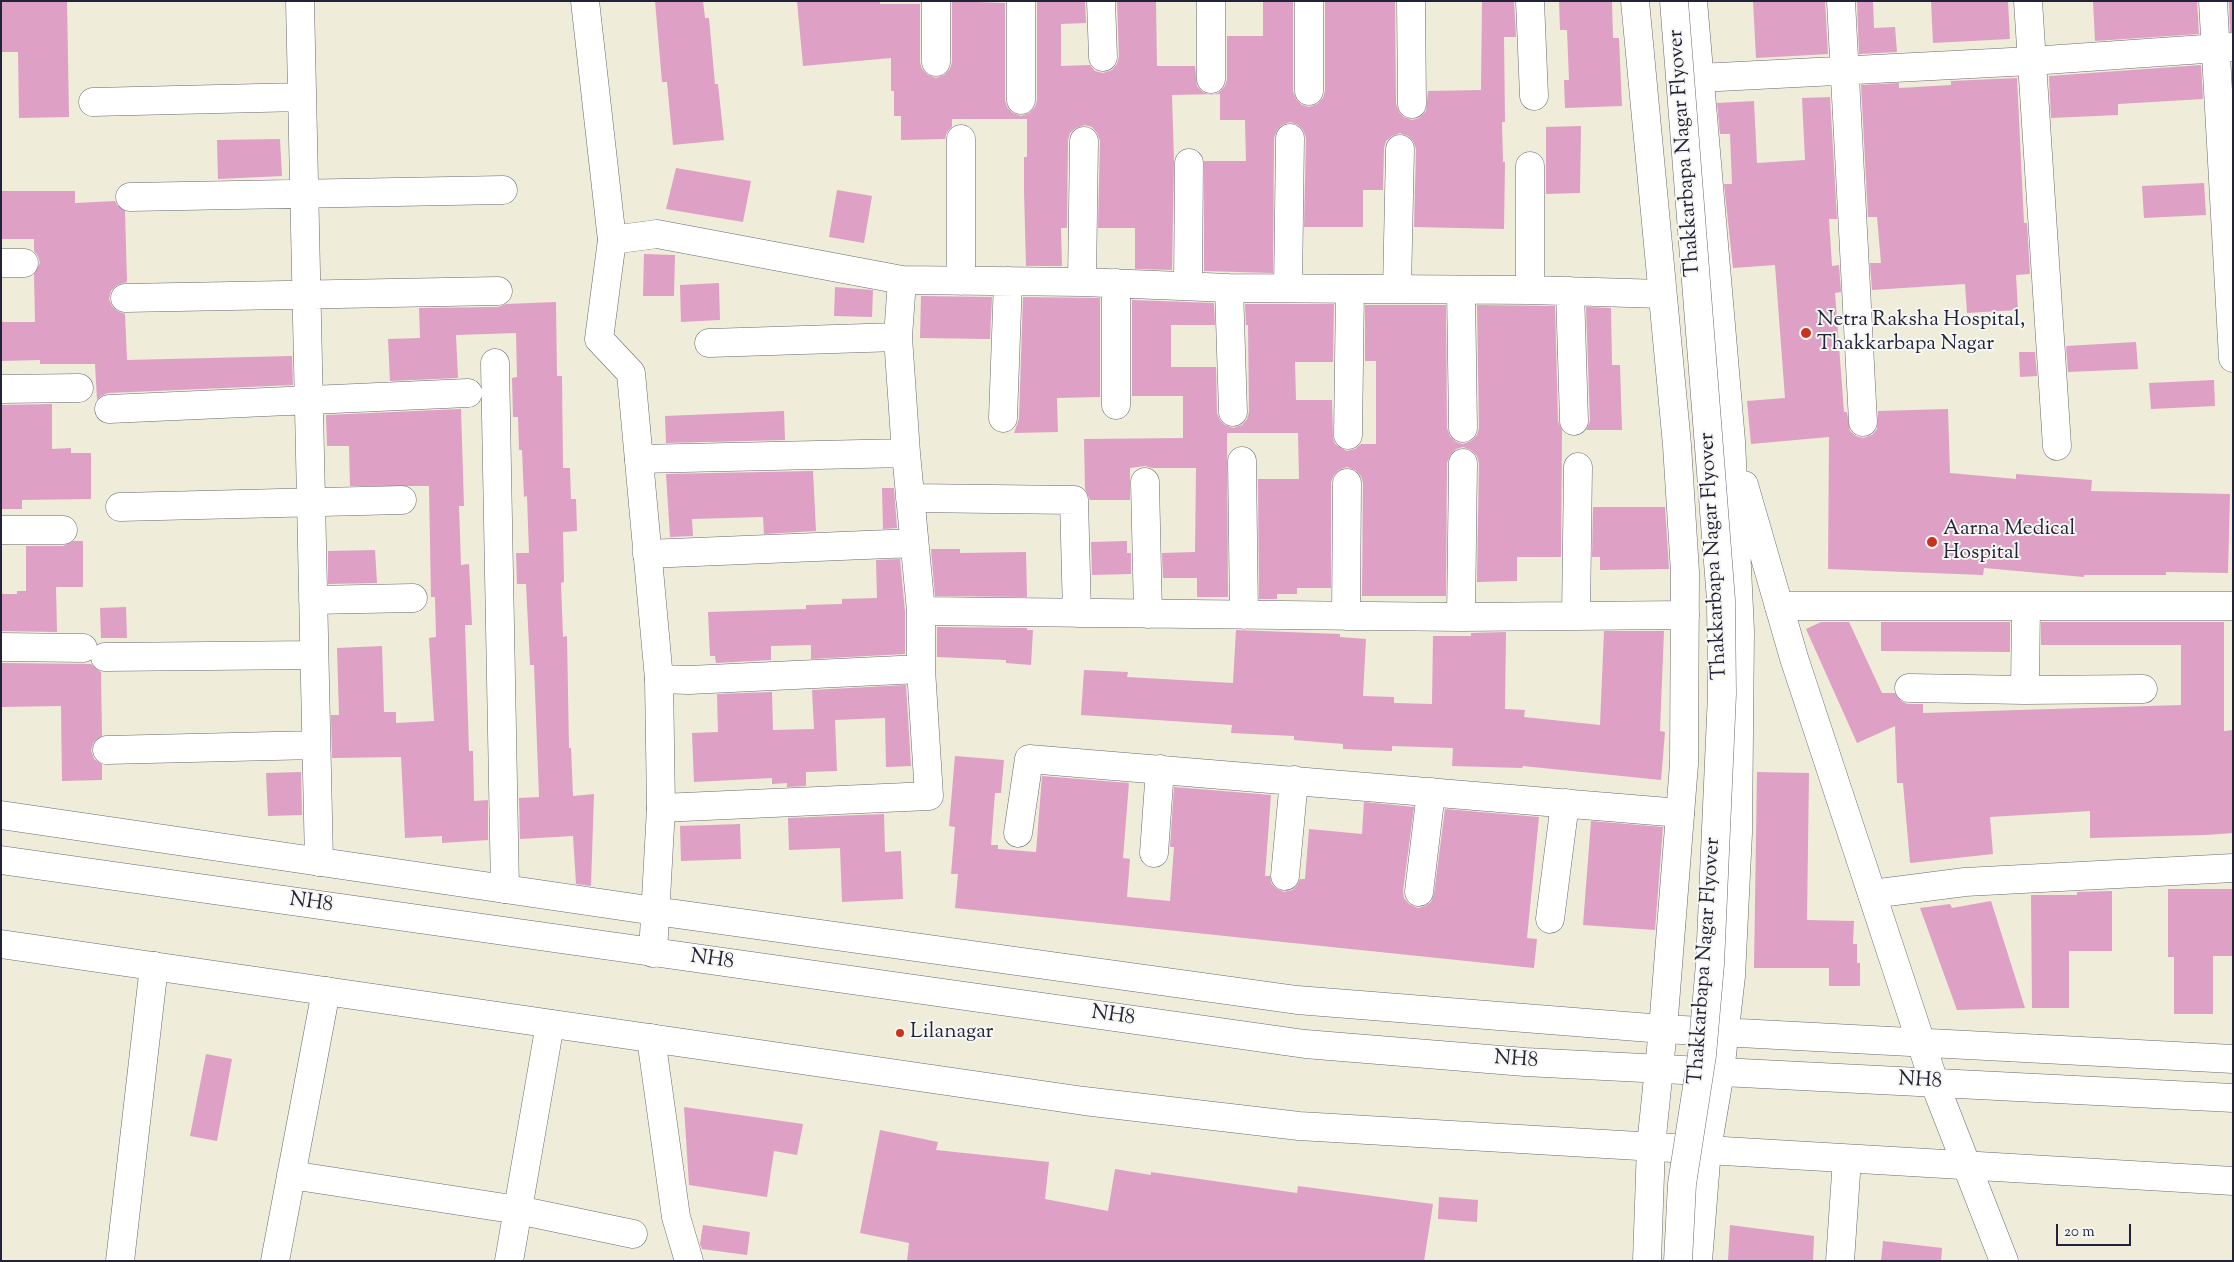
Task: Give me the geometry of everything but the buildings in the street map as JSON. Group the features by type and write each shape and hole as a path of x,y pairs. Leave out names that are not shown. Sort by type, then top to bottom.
{"street":[{"path":"300,1 319,862"},
{"path":"585,1 612,240 599,339 631,373 659,680 661,808 653,953"},
{"path":"936,1 936,62"},
{"path":"1021,1 1021,100"},
{"path":"1101,1 1103,57"},
{"path":"1211,1 1211,79"},
{"path":"1309,1 1309,91"},
{"path":"1411,1 1412,104"},
{"path":"1530,1 1534,96"},
{"path":"1635,1 1677,445 1685,572 1684,764 1663,1028 1651,1146 1647,1261"},
{"name":"Thakkarbapa Nagar Flyover","path":"1657,1 1703,580 1705,694 1693,963 1686,1053 1665,1183 1661,1261"},
{"name":"Thakkarbapa Nagar Flyover","path":"1674,1 1721,600 1722,685 1710,964 1702,1055 1682,1184 1678,1261"},
{"path":"1693,1 1731,441 1740,631 1738,833 1731,976 1720,1072 1708,1149 1698,1261"},
{"path":"1841,1 1863,422"},
{"path":"2028,1 2057,446"},
{"path":"2214,1 2225,48 2233,358"},
{"path":"1699,78 2031,61 2225,48"},
{"path":"93,102 302,97"},
{"path":"1288,288 1290,138"},
{"path":"961,139 961,281"},
{"path":"1082,282 1084,141"},
{"path":"1397,289 1400,148"},
{"path":"1188,286 1189,163"},
{"path":"1530,166 1530,290"},
{"path":"130,197 504,190"},
{"path":"612,240 657,234 902,280 1082,282 1229,288 1530,290 1662,294"},
{"path":"661,808 929,796 921,669 921,611 906,453 898,337 902,280"},
{"path":"1003,418 1008,281"},
{"path":"1116,283 1116,405"},
{"path":"1229,288 1233,412"},
{"path":"1348,435 1350,289"},
{"path":"1462,290 1463,428"},
{"path":"1570,291 1574,421"},
{"path":"125,298 498,292"},
{"path":"709,344 898,337"},
{"path":"495,363 505,889"},
{"path":"1,390 79,388"},
{"path":"109,409 468,393"},
{"path":"1677,445 1731,441"},
{"path":"1731,441 1794,658 1921,1043 1934,1082 2004,1261"},
{"path":"639,459 906,453"},
{"path":"1242,461 1244,615"},
{"path":"1461,617 1463,463"},
{"path":"1576,616 1578,467"},
{"path":"1145,482 1148,614"},
{"path":"1346,616 1347,483"},
{"path":"910,498 1074,500 1077,613"},
{"path":"120,507 402,500"},
{"path":"1,530 63,530"},
{"path":"647,554 914,543"},
{"path":"313,600 413,598"},
{"path":"1779,606 2233,606"},
{"path":"2025,690 2026,606"},
{"path":"921,611 1461,617 1685,615"},
{"path":"1,646 94,652 314,655"},
{"path":"659,680 921,669"},
{"path":"1909,688 2025,690 2143,689"},
{"path":"107,750 316,746"},
{"path":"1018,833 1029,759 1680,813"},
{"path":"1154,853 1160,769"},
{"path":"1285,876 1294,780"},
{"path":"1419,892 1431,792"},
{"path":"1550,919 1565,803"},
{"path":"1,815 655,911 1297,1000 1663,1028 2233,1059"},
{"name":"NH8","path":"1,860 1305,1044 1525,1062 2233,1098"},
{"path":"1872,894 1965,882 2233,868"},
{"path":"1,944 1084,1101 1299,1126 2233,1181"},
{"path":"120,1261 154,966"},
{"path":"275,1261 326,991"},
{"path":"509,1261 550,1024"},
{"path":"651,1038 676,1216 688,1261"},
{"path":"1840,1261 1847,1159"},
{"path":"291,1175 518,1210 633,1234"}],"place":[{"name":"Netra Raksha Hospital, Thakkarbapa Nagar","path":"1806,333"},
{"name":"Aarna Medical Hospital","path":"1932,542"},
{"name":"Lilanagar","path":"900,1033"}]}
